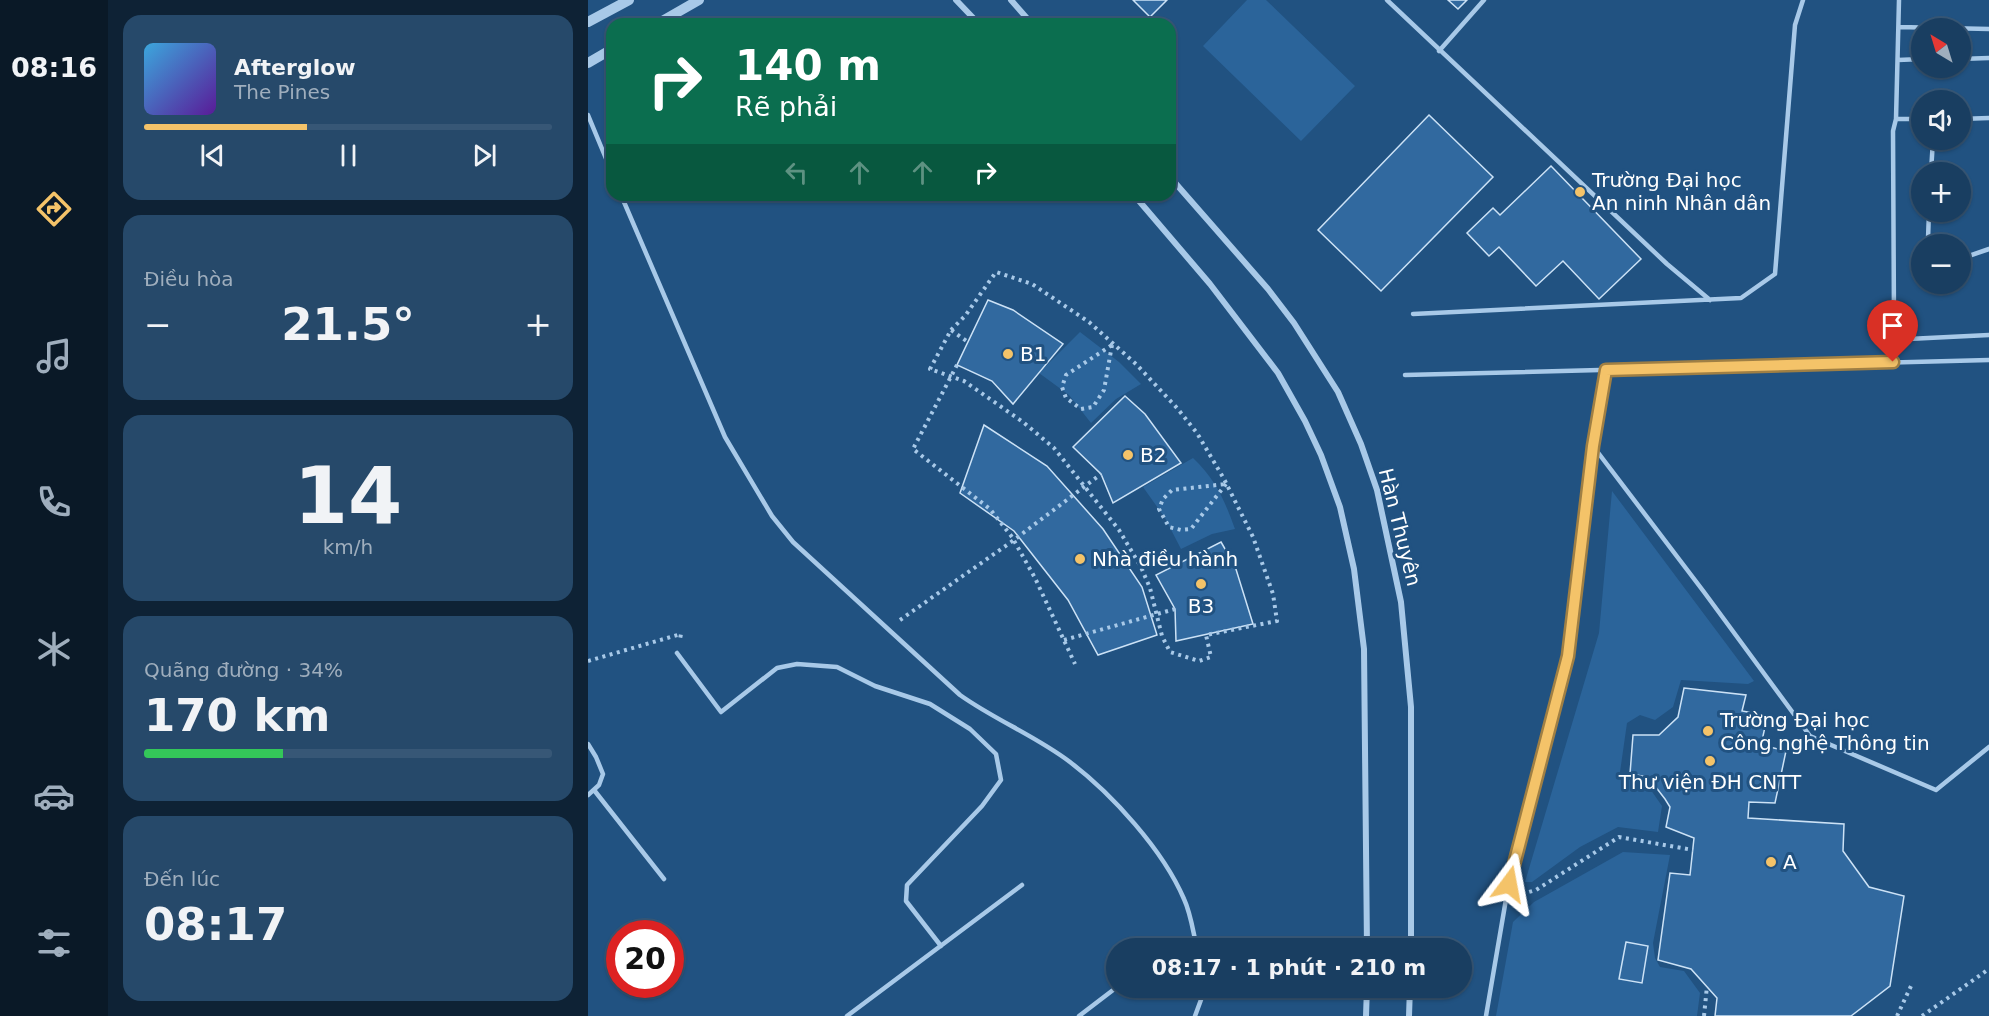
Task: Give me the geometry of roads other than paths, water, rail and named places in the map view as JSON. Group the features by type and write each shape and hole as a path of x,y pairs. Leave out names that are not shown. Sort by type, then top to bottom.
{"street":[{"path":"588,22 629,0"},
{"path":"668,18 699,0"},
{"path":"956,0 973,18"},
{"path":"1011,0 1027,18"},
{"path":"588,63 606,52"},
{"name":"Hàn Thuyên","path":"1176,184 1268,289 1294,323 1338,393 1361,444 1377,490 1401,602 1411,707 1411,938"},
{"path":"1139,201 1210,284 1278,373 1317,446 1340,507 1354,569 1364,649 1366,938"},
{"path":"1366,998 1366,1016"},
{"path":"1409,1016 1410,998"}],"lane":[{"path":"1387,0 1667,264 1710,300"},
{"path":"1439,51 1484,0"},
{"path":"1413,314 1741,298 1775,274 1795,25 1803,0"},
{"path":"1899,0 1896,119 1893,130 1894,323 1908,339 1989,335"},
{"path":"1899,27 1989,28"},
{"path":"1971,58 1989,58"},
{"path":"1898,60 1911,59"},
{"path":"588,115 606,158"},
{"path":"1971,119 1989,118"},
{"path":"1896,119 1911,119"},
{"path":"624,201 726,437 772,516 792,542 960,695 981,710 1069,761 1106,793 1130,817 1176,882 1185,900 1194,938"},
{"path":"1971,255 1989,249"},
{"path":"1405,375 1989,360"},
{"path":"1485,1016 1511,870 1568,656 1593,446 1606,370"},
{"path":"1593,446 1810,736 1936,790 1989,747"},
{"path":"677,653 721,712 777,668 797,664 837,667 875,686 930,704 970,729 996,754 1000,780 982,806 907,885 906,901 941,946"},
{"path":"588,744 603,774 599,785 588,795"},
{"path":"594,790 664,879"},
{"path":"847,1016 1022,885"},
{"path":"1079,1016 1106,995"},
{"path":"1195,1016 1202,998"}],"place":[{"name":"Trường Đại học An ninh Nhân dân","path":"1580,192"},
{"name":"B1","path":"1008,354"},
{"name":"B2","path":"1128,455"},
{"name":"Nhà điều hành","path":"1080,559"},
{"name":"B3","path":"1201,584"},
{"name":"Trường Đại học Công nghệ Thông tin","path":"1708,731"},
{"name":"Thư viện ĐH CNTT","path":"1710,761"},
{"name":"A","path":"1771,862"}]}
